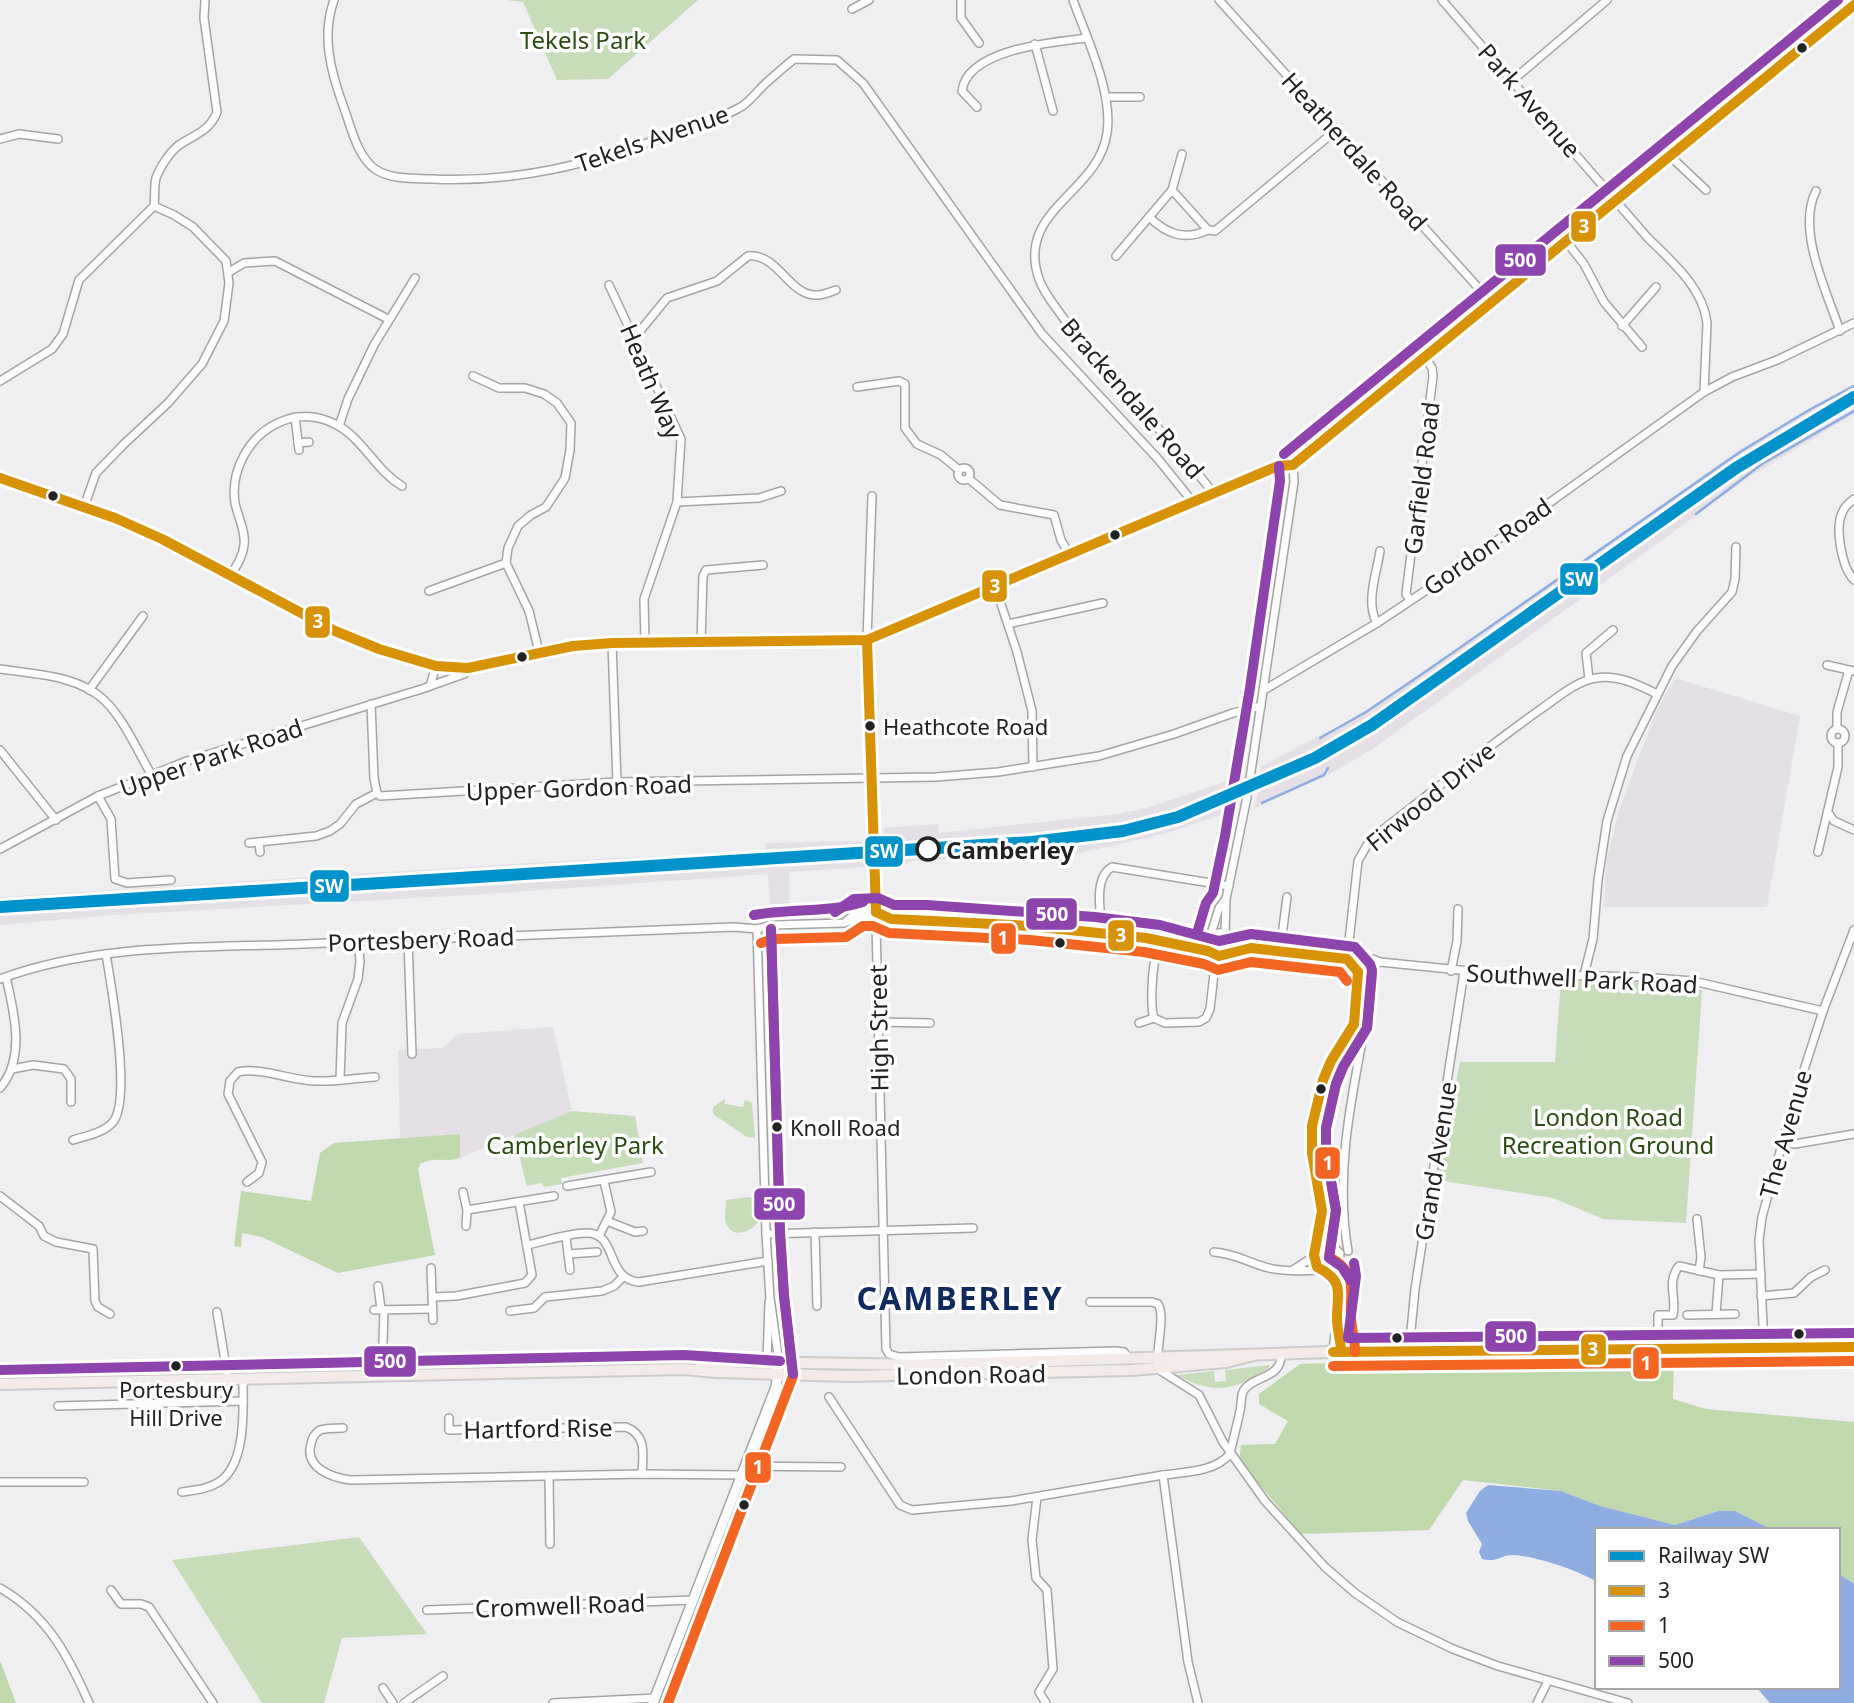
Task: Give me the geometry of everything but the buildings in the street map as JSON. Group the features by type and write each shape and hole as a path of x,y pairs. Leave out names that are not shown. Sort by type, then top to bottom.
{"main road":[{"name":"London Road","path":"687,1369 715,1373 858,1376 1337,1352 1854,1347"},
{"name":"London Road","path":"0,1384 687,1369 726,1363 773,1362 925,1365 1129,1359 1157,1363"}],"street":[{"path":"0,381 52,349 63,334 79,280 155,206 156,179 176,147 205,131 214,120 217,112 205,31 205,0"},
{"name":"Tekels Avenue","path":"334,0 327,31 330,69 358,146 377,170 402,178 503,179 548,172 611,157 741,107 794,59 836,60 863,83 1042,334 1158,459 1192,501"},
{"path":"852,9 869,0"},
{"path":"961,0 961,18 979,43"},
{"name":"Brackendale Road","path":"1073,0 1106,97 1107,132 1102,152 1084,180 1042,224 1036,240 1034,261 1040,281 1082,344 1187,458 1213,494"},
{"name":"Heatherdale Road","path":"1219,0 1492,303"},
{"name":"Park Avenue","path":"1442,0 1695,290 1706,314 1707,323 1702,384 1704,392"},
{"path":"1513,80 1607,0"},
{"path":"867,640 1192,501 1278,466 1293,465 1854,5"},
{"path":"977,107 962,91 967,78 987,60 1035,44 1087,38"},
{"path":"1035,44 1054,111"},
{"path":"1106,97 1140,97"},
{"path":"1149,217 1171,234 1195,236 1208,230 1215,231 1335,131"},
{"path":"0,139 19,134 58,139"},
{"path":"1115,256 1172,190 1182,154"},
{"path":"1670,156 1706,190"},
{"path":"1172,190 1208,230"},
{"path":"1816,191 1810,204 1808,221 1820,274 1840,331"},
{"path":"84,507 96,473 168,403 202,364 224,321 229,272 226,261 193,227 155,206"},
{"path":"1566,240 1584,264 1604,302 1622,326 1643,347"},
{"path":"635,337 667,298 717,281 748,256 762,257 802,291 813,295 836,290"},
{"path":"229,272 244,263 275,261 388,319"},
{"path":"339,426 358,377 388,319 415,278"},
{"name":"Heath Way","path":"610,285 681,439 677,502 644,599 645,643"},
{"path":"1622,326 1656,287"},
{"name":"Gordon Road","path":"1264,690 1377,623 1704,392 1854,323"},
{"name":"Garfield Road","path":"1410,600 1406,594 1433,376 1433,369 1425,357"},
{"path":"473,376 499,388 525,388 544,394 557,403 571,423 565,478 546,507 518,526 508,548 506,563 529,611 539,652"},
{"path":"857,387 899,381 905,384 905,428 917,443 941,455 959,470 968,470 968,478 1000,505 1054,515 1061,540 1069,554"},
{"path":"231,575 241,558 245,543 234,500 237,475 246,448 275,424 295,417 316,416 339,426 354,437 383,472 402,486"},
{"path":"295,417 299,446 309,442"},
{"path":"1249,785 1294,482 1293,465"},
{"path":"0,478 84,507 162,539 335,631 379,649 436,666 468,668"},
{"path":"677,502 759,498 781,491"},
{"path":"872,496 867,640 876,912 891,919 1093,931 1146,938 1224,955 1231,946 1227,937 1226,899 1247,797"},
{"path":"1852,500 1843,510 1840,520 1845,570 1854,580"},
{"path":"1584,975 1593,939 1607,821 1627,755 1683,649 1732,592 1736,547"},
{"path":"1377,623 1372,615 1371,603 1380,551"},
{"path":"429,591 506,563"},
{"path":"701,643 703,576 706,570 763,565"},
{"path":"995,586 1032,710 1033,767"},
{"path":"1008,624 1103,603"},
{"path":"89,690 143,616"},
{"path":"1613,631 1586,653 1589,679 1608,677 1624,680 1657,694"},
{"name":"Upper Park Road","path":"0,849 98,796 151,774 464,674 468,668 573,646 612,643 867,640"},
{"path":"612,643 618,782"},
{"path":"1818,852 1829,813 1839,755 1838,743 1845,737 1844,732 1837,729 1837,712 1852,671 1827,665"},
{"path":"430,685 436,666"},
{"path":"0,669 71,682 104,700 151,774"},
{"name":"Firwood Drive","path":"1349,961 1358,861 1367,845 1520,724 1560,695 1589,679"},
{"path":"249,843 316,836 330,831 340,824 356,804 377,793 371,704"},
{"name":"Upper Gordon Road","path":"377,793 387,796 618,782 936,777 1065,763 1128,749 1261,706"},
{"path":"0,750 56,820"},
{"path":"98,796 111,819 115,879 127,883 171,880"},
{"path":"1829,813 1833,821 1854,830"},
{"path":"259,842 260,852"},
{"path":"1101,919 1098,906 1102,876 1112,867 1229,886"},
{"path":"1280,951 1287,897"},
{"path":"1139,1023 1154,1018 1165,1023 1203,1020 1210,1009 1212,953 1206,945 1219,908 1226,899"},
{"name":"Portesbery Road","path":"3,978 106,954 734,927 757,929 772,925 844,923 903,906 1018,914 1045,913 1210,936"},
{"path":"1090,918 1098,906"},
{"path":"926,908 926,919"},
{"path":"1451,971 1457,941 1458,909"},
{"name":"High Street","path":"876,912 886,1349 889,1354"},
{"path":"552,1703 654,1701 774,1391 767,1312 770,1298 757,929"},
{"name":"The Avenue","path":"1764,1346 1759,1240 1762,1217 1781,1142 1823,1011 1854,930"},
{"path":"1210,936 1218,932 1227,937"},
{"name":"Southwell Park Road","path":"1227,937 1251,948"},
{"path":"408,940 412,1054"},
{"path":"340,1080 342,1023 358,979 358,942"},
{"path":"1154,1018 1152,995 1157,953 1164,946 1173,944"},
{"name":"Southwell Park Road","path":"1228,952 1251,948 1349,961 1373,959 1464,972 1641,976 1693,981 1823,1011"},
{"path":"73,1140 97,1132 112,1123 118,1113 121,1092 119,1050 106,954"},
{"path":"1337,1352 1341,1336 1337,1322 1342,1275 1339,1251 1330,1244 1322,1221 1312,1153 1312,1126 1323,1080 1331,1060 1354,1024 1358,972 1349,961"},
{"path":"1358,972 1380,962"},
{"name":"Grand Avenue","path":"1409,1351 1415,1289 1464,972"},
{"path":"0,1088 12,1069 16,1045 13,1007 3,978"},
{"path":"1348,1251 1344,1226 1345,1161 1352,1098 1371,994"},
{"path":"878,1022 930,1023"},
{"path":"1350,1033 1363,1041"},
{"path":"12,1069 33,1065 64,1069 71,1079 71,1102"},
{"path":"247,1182 259,1173 262,1162 228,1094 232,1077 238,1072 256,1070 300,1080 327,1082 375,1077"},
{"path":"1781,1142 1795,1144 1854,1134"},
{"path":"567,1186 652,1172"},
{"path":"599,1236 611,1212 604,1181"},
{"path":"463,1192 467,1210 466,1226"},
{"path":"0,1196 39,1226 44,1236 56,1242 93,1249 95,1301 98,1307 110,1314"},
{"path":"467,1210 554,1196"},
{"path":"433,1297 456,1296 525,1283 533,1275 519,1202"},
{"path":"1698,1219 1701,1257 1699,1271"},
{"path":"607,1221 635,1232 643,1231"},
{"path":"1322,1221 1314,1253 1315,1265 1334,1277 1339,1288"},
{"path":"766,1234 973,1228"},
{"path":"815,1232 817,1306"},
{"path":"527,1245 588,1233 599,1236 609,1248 616,1268 623,1277 639,1282 768,1261"},
{"path":"566,1237 570,1270"},
{"path":"1293,1270 1322,1245 1330,1244"},
{"path":"568,1254 597,1252"},
{"path":"1214,1252 1240,1256 1271,1269 1324,1270 1334,1269 1339,1264"},
{"path":"1658,1329 1658,1315 1673,1315 1671,1285 1674,1272 1679,1266 1718,1275 1761,1274"},
{"path":"431,1268 433,1320"},
{"path":"1762,1296 1794,1293 1811,1276 1825,1270"},
{"path":"1716,1314 1718,1275"},
{"path":"510,1311 534,1308 545,1297 601,1291 614,1286 623,1277"},
{"path":"378,1286 383,1342"},
{"path":"1090,1302 1152,1302 1161,1307 1157,1363 1199,1395 1230,1454 1265,1502 1325,1567 1355,1593 1398,1622 1453,1649 1498,1666 1628,1703"},
{"path":"380,1310 432,1309"},
{"path":"216,1312 228,1379"},
{"path":"1687,1315 1735,1314"},
{"name":"London Road","path":"889,1354 899,1357 1116,1351 1124,1352 1129,1359"},
{"path":"829,1397 900,1505 912,1510 1037,1497 1205,1469 1217,1464 1230,1454 1241,1425 1240,1413 1245,1388 1279,1366 1281,1354"},
{"path":"182,1492 208,1488 222,1480 233,1466 243,1420 243,1378"},
{"path":"58,1406 243,1401"},
{"name":"Hartford Rise","path":"449,1418 449,1430 626,1427 639,1435 643,1445 642,1474"},
{"path":"343,1428 321,1430 315,1434 310,1444 310,1455 315,1465 341,1479 642,1474 841,1467"},
{"path":"1163,1475 1186,1648 1198,1703"},
{"path":"549,1476 550,1544"},
{"path":"0,1482 84,1482"},
{"path":"1037,1497 1032,1540 1036,1578 1046,1590 1053,1669 1039,1692 1046,1703"},
{"path":"0,1588 18,1599 47,1627 69,1658 89,1703"},
{"path":"111,1590 123,1607 141,1604 149,1607 212,1703"},
{"name":"Cromwell Road","path":"427,1610 693,1600"},
{"path":"404,1703 443,1676"},
{"path":"1537,1703 1548,1681"},
{"path":"383,1688 393,1703"}],"shaded area":[{"path":"1854,384 1854,414 1751,476 1374,748 1334,772 1254,808 1262,776 1260,767 1359,715 1742,448"},
{"path":"1675,678 1800,716 1767,907 1604,907 1607,858 1619,810 1656,711"},
{"path":"1245,775 1237,810 1164,834 1057,858 1055,847 999,857 913,861 901,865 880,866 884,828 938,824 939,833 1118,814 1147,808"},
{"path":"866,841 867,867 789,872 790,918 771,919 768,874 486,894 113,915 0,925 0,897 559,861 765,851 765,843"},
{"path":"553,1027 572,1111 460,1158 460,1134 400,1139 398,1050 442,1048 458,1034"}],"green space":[{"name":"Tekels Park","path":"507,0 698,0 608,79 557,80 523,2"},
{"name":"London Road Recreation Ground","path":"1561,980 1651,983 1702,990 1686,1223 1603,1219 1553,1198 1437,1180 1460,1062 1555,1062"},
{"path":"725,1099 725,1104 743,1107 745,1100 752,1103 755,1138 747,1137 713,1114 713,1107"},
{"name":"Camberley Park","path":"572,1111 635,1116 643,1163 561,1178 562,1184 544,1187 542,1183 527,1186 514,1135"},
{"path":"460,1134 460,1158 425,1162 420,1164 418,1170 435,1255 338,1273 262,1237 242,1233 241,1247 234,1246 241,1191 311,1201 320,1153 334,1143"},
{"path":"749,1197 759,1200 759,1221 747,1231 737,1233 729,1228 725,1221 726,1200"},
{"path":"1674,1353 1673,1399 1706,1409 1854,1422 1854,1584 1840,1574 1840,1528 1769,1528 1735,1511 1718,1511 1675,1525 1600,1506 1561,1491 1463,1480 1429,1530 1301,1534 1239,1460 1241,1445 1275,1444 1288,1421 1259,1404 1259,1394 1300,1364"},
{"path":"1270,1365 1246,1382 1224,1388 1202,1386 1177,1375 1214,1371 1215,1382 1226,1381 1225,1370"},
{"path":"359,1537 427,1634 342,1638 324,1703 262,1703 172,1560"},
{"path":"1,1663 16,1703 0,1703"}],"water":[{"path":"1488,1485 1561,1491 1600,1506 1675,1525 1718,1511 1735,1511 1769,1528 1595,1528 1595,1581 1568,1568 1533,1558 1513,1555 1492,1560 1482,1559 1479,1552 1482,1544 1466,1513 1480,1491"},
{"path":"1840,1574 1854,1584 1854,1703 1770,1703 1758,1689 1840,1689"}],"waterway":[{"path":"1320,738 1366,712 1425,672 1740,452 1854,386"},
{"path":"1696,514 1762,464 1854,411"},
{"path":"1262,803 1324,775 1328,768"}],"rail line":[{"name":"SW","path":"0,907 1032,842 1123,831 1178,817 1315,758 1372,725 1736,468 1854,397"}],"transit line":[{"name":"500","path":"1284,454 1838,0"},
{"name":"3","path":"0,478 115,518 162,539 335,631 379,649 436,666 468,668 573,646 612,643 867,640 1278,466 1293,465 1854,5"},
{"name":"500","path":"1198,930 1206,903 1213,893 1225,836 1250,688 1280,481 1279,466"},
{"name":"3","path":"867,640 876,912"},
{"name":"500","path":"835,912 854,899 878,898 894,905 1095,917 1160,925 1219,941 1251,934 1355,947 1372,970 1367,1028 1343,1067 1336,1084 1326,1128 1326,1152 1336,1210 1329,1258 1342,1267 1351,1281"},
{"name":"500","path":"754,915 836,908 863,902"},
{"name":"3","path":"876,912 891,919 1031,926 1146,938 1208,951 1219,956 1251,948 1347,959 1358,972"},
{"name":"1","path":"761,943 774,939 846,937 863,926 873,926 889,933 1030,940 1144,952 1204,964 1218,970 1251,962 1340,972 1347,981"},
{"name":"1","path":"668,1703 793,1376 780,1233 771,929"},
{"name":"500","path":"771,929 780,1233 793,1374"},
{"name":"3","path":"1341,1352 1337,1323 1338,1288 1332,1277 1317,1267 1314,1255 1322,1211 1312,1153 1312,1126 1323,1080 1331,1061 1354,1024 1358,972"},
{"name":"1","path":"1355,1352 1349,1276 1339,1263 1329,1257 1336,1211 1326,1152 1326,1128 1336,1084 1343,1067 1367,1028 1372,973"},
{"name":"500","path":"1354,1263 1356,1276 1348,1338 1854,1333"},
{"name":"3","path":"1333,1352 1854,1347"},
{"name":"500","path":"0,1370 684,1355 780,1361"},
{"name":"1","path":"1333,1366 1854,1361"}],"place":[{"name":"Heathcote Road","path":"870,726"},
{"name":"Camberley","path":"928,849"},
{"name":"Knoll Road","path":"777,1127"},
{"name":"Portesbury Hill Drive","path":"176,1366"}],"district":[{"name":"CAMBERLEY","path":"960,1297"}]}
